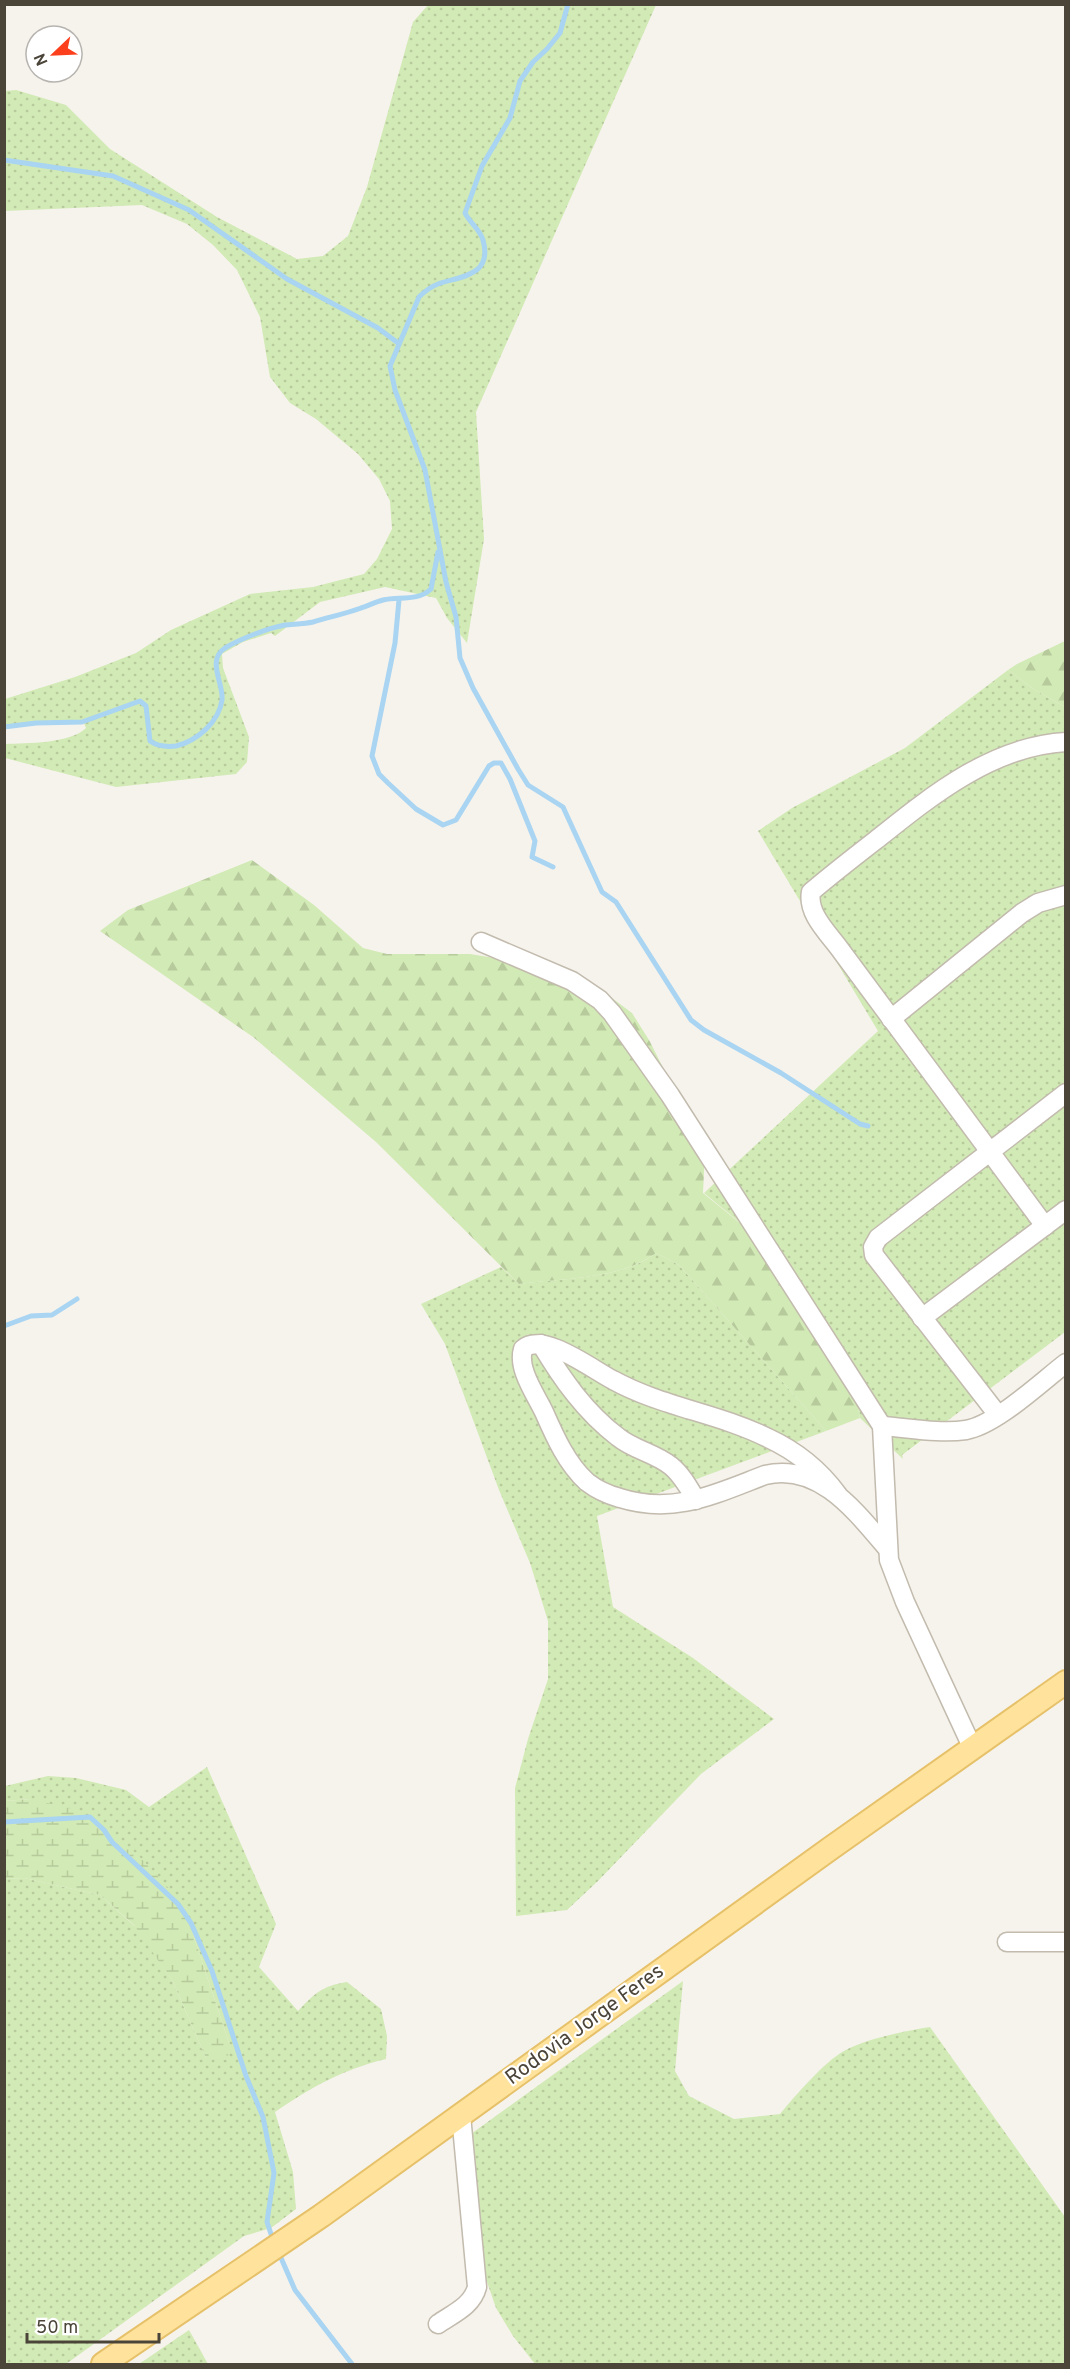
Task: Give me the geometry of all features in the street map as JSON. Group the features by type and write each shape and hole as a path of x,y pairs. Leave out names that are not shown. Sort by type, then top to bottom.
{"main road":[{"name":"Rodovia Jorge Feres","path":"103,2364 321,2216 1065,1682"}],"street":[{"path":"1045,1226 816,916 809,900 811,892 923,802 973,770 1011,754 1048,743 1065,742"},
{"path":"891,1019 1022,913 1038,903 1065,895"},
{"path":"481,942 572,981 600,1000 612,1013 670,1095 882,1426 887,1548 896,1583 973,1749"},
{"path":"998,1415 874,1255 873,1247 878,1238 1065,1094"},
{"path":"922,1318 1065,1210"},
{"path":"838,1495 811,1479 785,1472 765,1475 696,1500 672,1505 633,1502 615,1497 588,1483 565,1453 522,1362 523,1349 531,1344 541,1344 568,1354 628,1389 730,1422 767,1437 804,1458 829,1482 838,1495 887,1548"},
{"path":"541,1344 566,1383 595,1417 621,1440 670,1465 680,1475 696,1500"},
{"path":"882,1426 966,1430 986,1424 1061,1373"},
{"path":"1006,1942 1065,1942"},
{"path":"438,2324 467,2305 474,2297 477,2287 461,2115"}],"green space":[{"path":"429,4 656,5 476,412 484,539 467,643 447,618 436,598 385,587 320,602 275,636 271,633 243,642 222,654 223,668 249,737 247,762 236,774 116,787 5,758 5,744 59,740 86,728 83,721 5,726 5,699 75,677 136,653 171,630 250,594 313,587 364,574 377,559 392,529 390,501 379,479 358,454 316,419 290,403 270,377 260,317 237,270 213,245 187,224 142,205 5,211 5,91 16,90 66,105 110,149 217,217 297,259 323,256 348,236 367,187 413,22"},
{"path":"1065,641 1065,707 1035,690 1008,670"},
{"path":"1008,670 1035,690 1065,707 1065,1332 902,1455 903,1459 860,1418 853,1383 779,1255 704,1193 878,1031 758,831 792,808 905,748"},
{"path":"252,860 314,905 363,948 387,954 470,954 507,960 556,980 608,995 632,1013 649,1040 705,1150 703,1193 779,1255 853,1383 860,1418 826,1431 679,1265 656,1253 642,1262 608,1273 519,1284 376,1142 253,1037 100,931 128,910"},
{"path":"656,1253 679,1265 826,1431 597,1516 613,1607 693,1658 774,1719 701,1774 567,1910 516,1916 515,1788 548,1679 548,1621 530,1563 499,1490 445,1344 421,1304 501,1267 519,1284 608,1273 642,1262"},
{"path":"207,1767 276,1924 259,1967 298,2011 319,1991 347,1982 381,2009 387,2036 386,2059 355,2068 328,2080 275,2112 293,2172 296,2209 271,2228 244,2236 66,2364 5,2364 5,1879 24,1878 100,1895 138,1929 173,1982 206,2058 229,2043 193,1934 30,1799 5,1801 5,1786 48,1776 76,1778 126,1790 149,1807"},
{"path":"30,1799 77,1810 137,1854 176,1896 193,1934 229,2043 229,2053 225,2060 206,2058 173,1982 134,1925 100,1895 24,1878 5,1879 5,1801"},
{"path":"683,1981 675,2071 689,2096 734,2119 780,2114 819,2071 844,2051 885,2036 930,2027 1065,2217 1065,2364 535,2364 513,2336 496,2308 485,2276 480,2220 464,2139"},
{"path":"189,2330 208,2364 139,2364"}],"waterway":[{"path":"568,4 560,33 533,62 520,81 510,118 482,166 465,213 482,236 485,252 483,261 473,272 435,285 419,297 390,366 395,390 425,470 446,582 456,617 460,658 473,688 528,785 563,807 602,892 616,902 691,1020 704,1030 781,1073 860,1124 868,1126"},
{"path":"4,160 113,176 189,210 287,279 378,328 398,343"},
{"path":"4,727 36,723 82,722 140,701 146,706 150,741 166,746 176,746 192,740 212,723 220,708 222,694 216,666 219,653 225,648 254,634 278,626 313,622 383,600 420,596 431,589 438,552"},
{"path":"399,600 395,643 372,756 379,774 416,809 443,825 456,820 489,766 501,763 510,779 535,841 532,857 553,867"},
{"path":"4,1326 31,1316 52,1315 77,1299"},
{"path":"4,1822 90,1817 104,1830 112,1842 178,1904 191,1923 212,1971 246,2076 263,2117 274,2173 267,2222 273,2240"},
{"path":"278,2251 295,2290 352,2364"}]}
